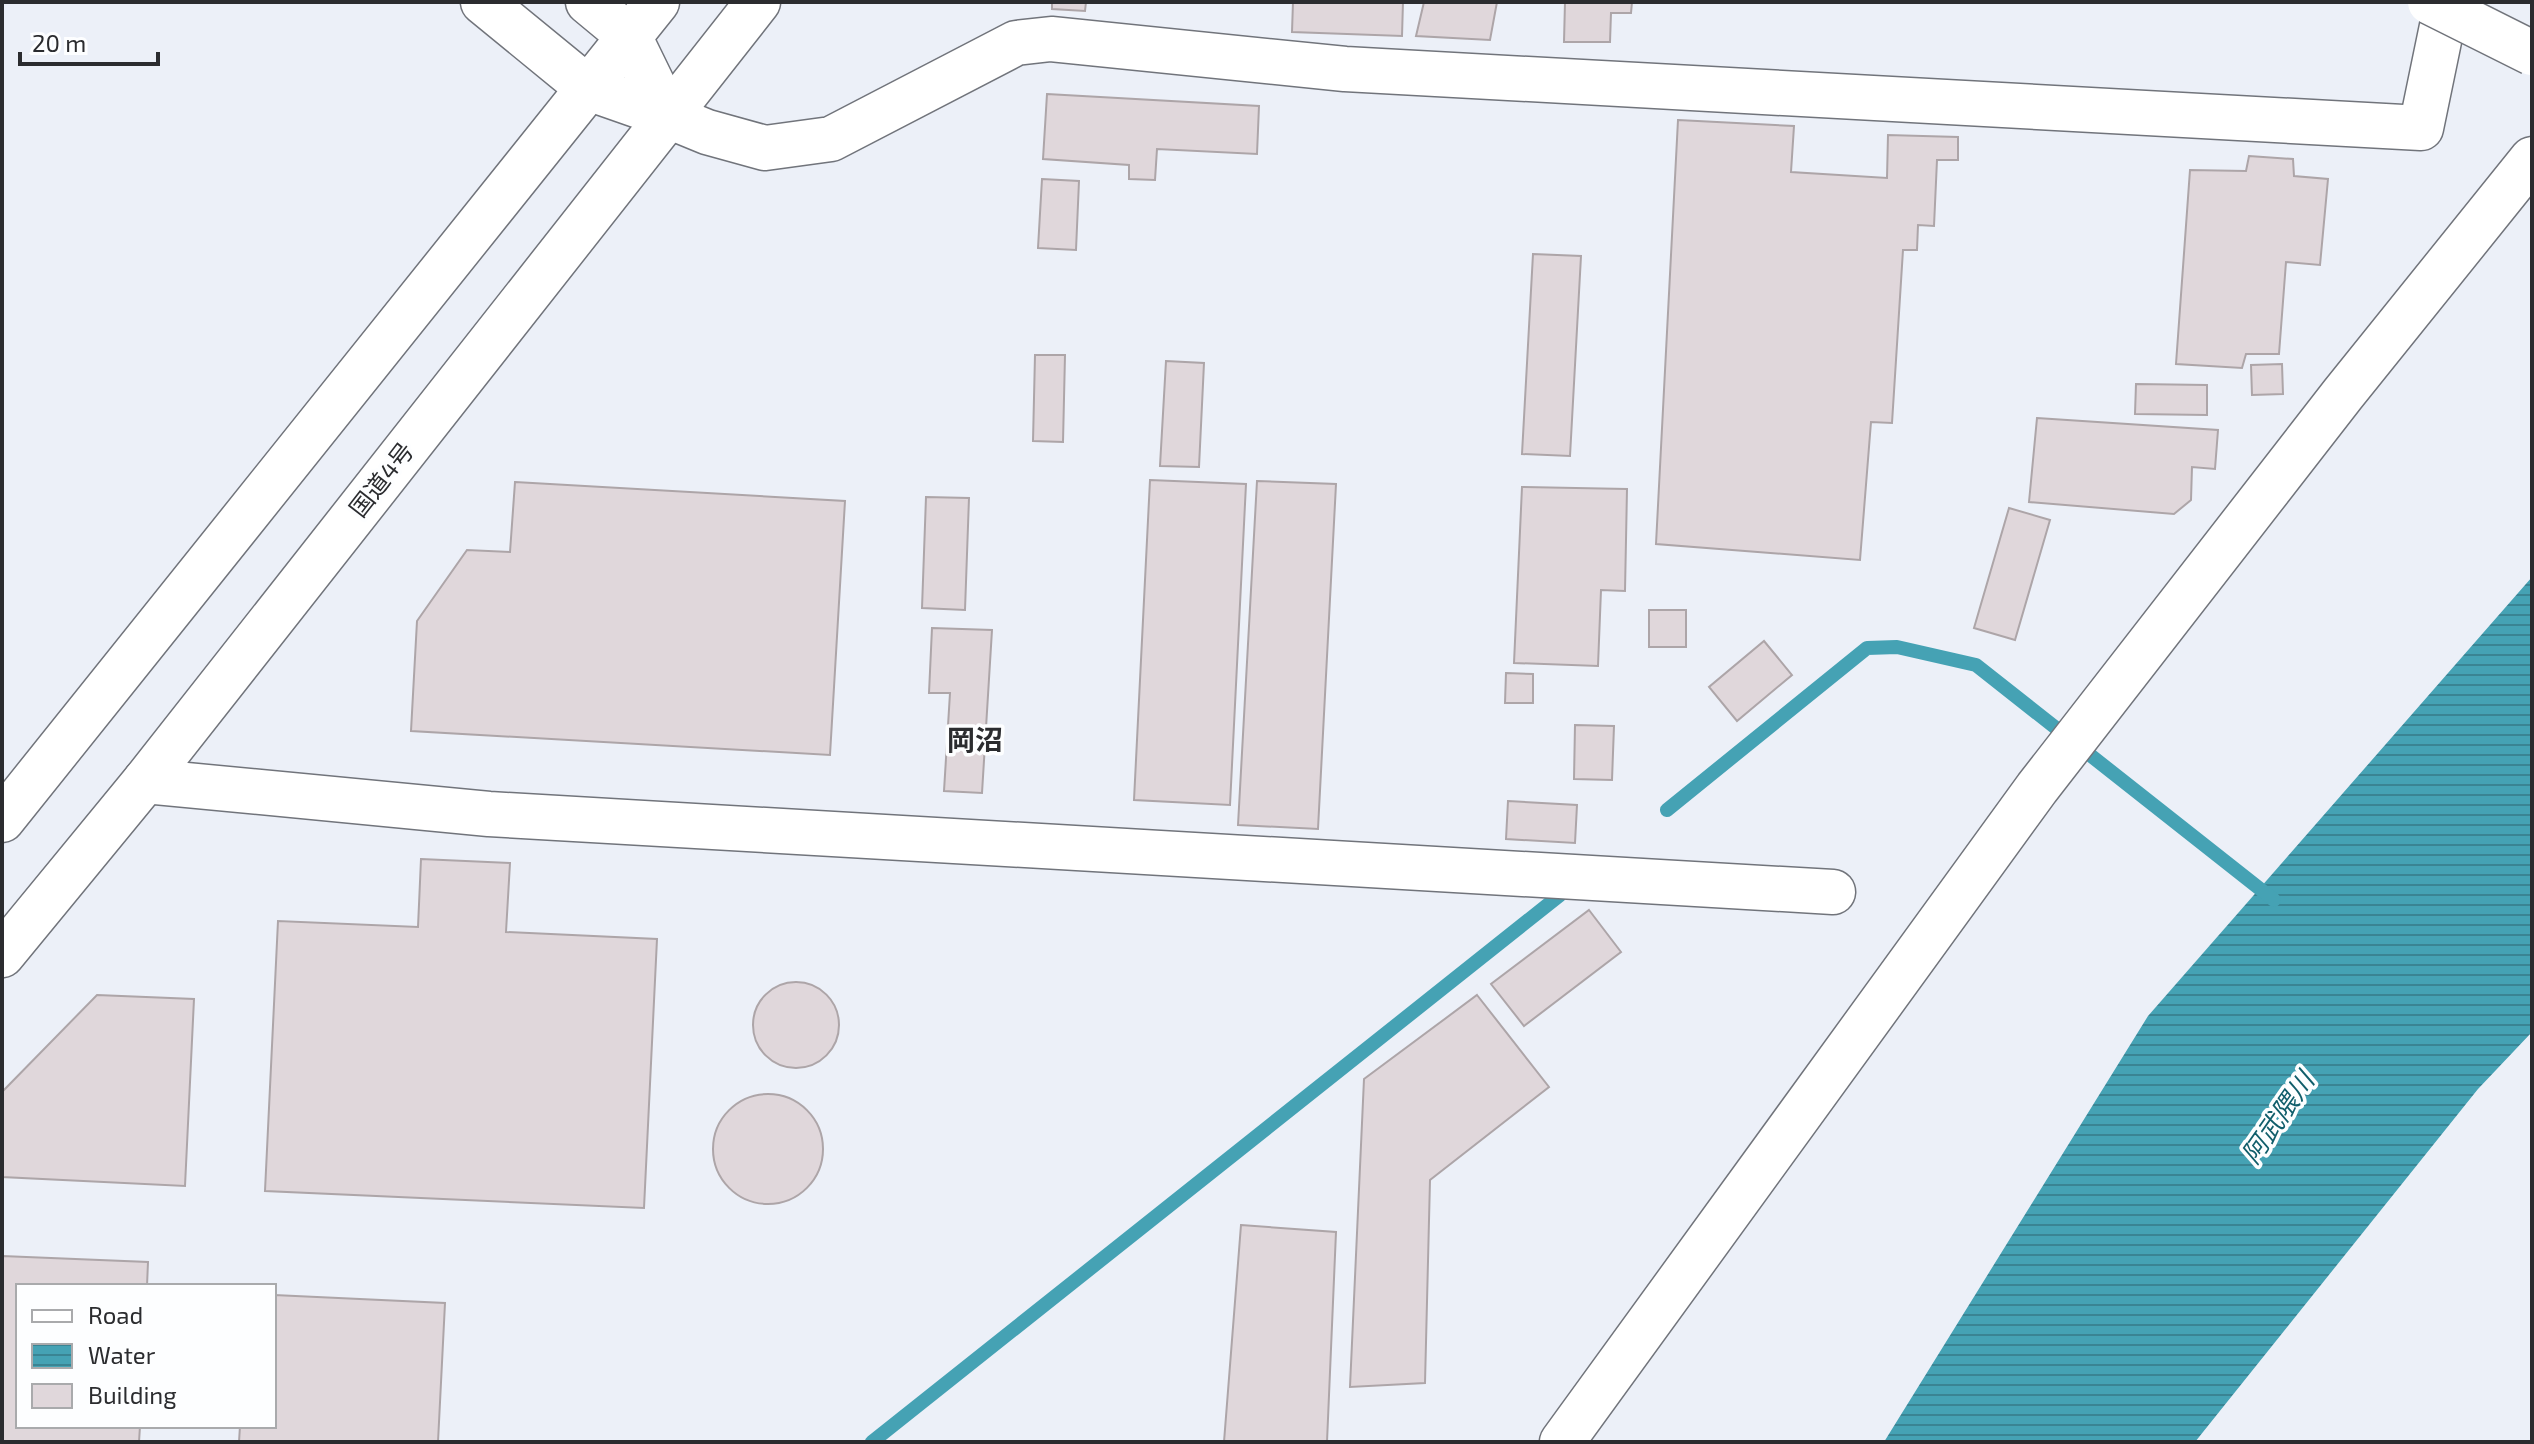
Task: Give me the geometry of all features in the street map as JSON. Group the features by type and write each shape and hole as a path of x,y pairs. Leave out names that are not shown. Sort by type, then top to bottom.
{"main road":[{"path":"483,2 588,88 707,132 765,148 831,139 1016,43 1051,39 1345,69 2421,128 2447,2"},
{"path":"588,2 629,36 668,116"},
{"path":"2,820 657,2"},
{"name":"国道4号","path":"2,955 145,781 758,2"},
{"path":"2430,2 2532,53"},
{"path":"1562,1442 2037,788 2343,394 2532,159"},
{"path":"145,781 489,814 1833,892"}],"water":[{"name":"阿武隈川","path":"2532,577 2532,1032 2478,1089 2195,1442 1884,1442 2148,1016"}],"building":[{"path":"1052,2 1086,2 1085,11 1052,9"},
{"path":"1293,2 1403,2 1402,36 1292,32"},
{"path":"1424,2 1497,2 1490,40 1416,36"},
{"path":"1565,2 1632,2 1631,13 1611,13 1610,42 1564,42"},
{"path":"1047,94 1259,106 1257,154 1157,149 1155,180 1129,179 1129,165 1043,159"},
{"path":"1678,120 1794,126 1791,172 1887,178 1888,135 1958,137 1958,160 1937,160 1934,226 1918,225 1917,250 1903,250 1892,423 1871,422 1860,560 1656,544"},
{"path":"2249,156 2293,159 2294,176 2328,179 2320,265 2286,262 2279,354 2246,354 2242,368 2176,364 2190,170 2246,171"},
{"path":"1042,179 1079,181 1076,250 1038,248"},
{"path":"1533,254 1581,256 1570,456 1522,454"},
{"path":"1035,355 1065,355 1063,442 1033,441"},
{"path":"1166,361 1204,363 1199,467 1160,466"},
{"path":"2282,364 2283,394 2252,395 2251,365"},
{"path":"2136,384 2207,385 2207,415 2135,414"},
{"path":"2037,418 2218,430 2215,469 2192,467 2191,500 2174,514 2029,502"},
{"path":"1150,480 1246,484 1230,805 1134,800"},
{"path":"1257,481 1336,484 1318,829 1238,825"},
{"path":"515,482 845,501 830,755 411,731 417,621 467,550 510,552"},
{"path":"1522,487 1627,489 1625,591 1601,590 1598,666 1514,663"},
{"path":"926,497 969,498 965,610 922,608"},
{"path":"2009,508 2050,520 2015,640 1974,628"},
{"path":"1649,610 1686,610 1686,647 1649,647"},
{"path":"932,628 992,630 982,793 944,791 950,693 929,693"},
{"path":"1764,641 1792,675 1737,721 1709,687"},
{"path":"1506,673 1533,674 1533,703 1505,703"},
{"path":"1575,725 1614,726 1612,780 1574,779"},
{"path":"1508,801 1577,805 1575,843 1506,839"},
{"path":"421,859 510,863 506,932 657,939 644,1208 265,1191 278,921 418,927"},
{"path":"1589,910 1621,952 1524,1026 1491,984"},
{"path":"796,982 812,986 826,995 835,1009 839,1025 835,1041 826,1055 812,1064 796,1068 780,1064 766,1055 757,1041 753,1025 757,1009 766,995 780,986"},
{"path":"97,995 194,999 185,1186 2,1177 2,1092"},
{"path":"1477,995 1549,1087 1430,1180 1425,1383 1350,1387 1364,1079"},
{"path":"768,1094 789,1098 807,1110 819,1128 823,1149 819,1170 807,1188 789,1200 768,1204 747,1200 729,1188 717,1170 713,1149 717,1128 729,1110 747,1098"},
{"path":"1241,1225 1336,1232 1327,1442 1224,1442"},
{"path":"2,1256 148,1262 147,1284 16,1284 16,1428 140,1428 139,1442 2,1442"},
{"path":"276,1295 445,1303 438,1442 239,1442 240,1428 276,1428"}],"waterway":[{"path":"1667,810 1867,648 1897,647 1976,665 2274,900"},
{"path":"872,1442 1560,895"}],"district":[{"name":"岡沼","path":"975,740"}]}
